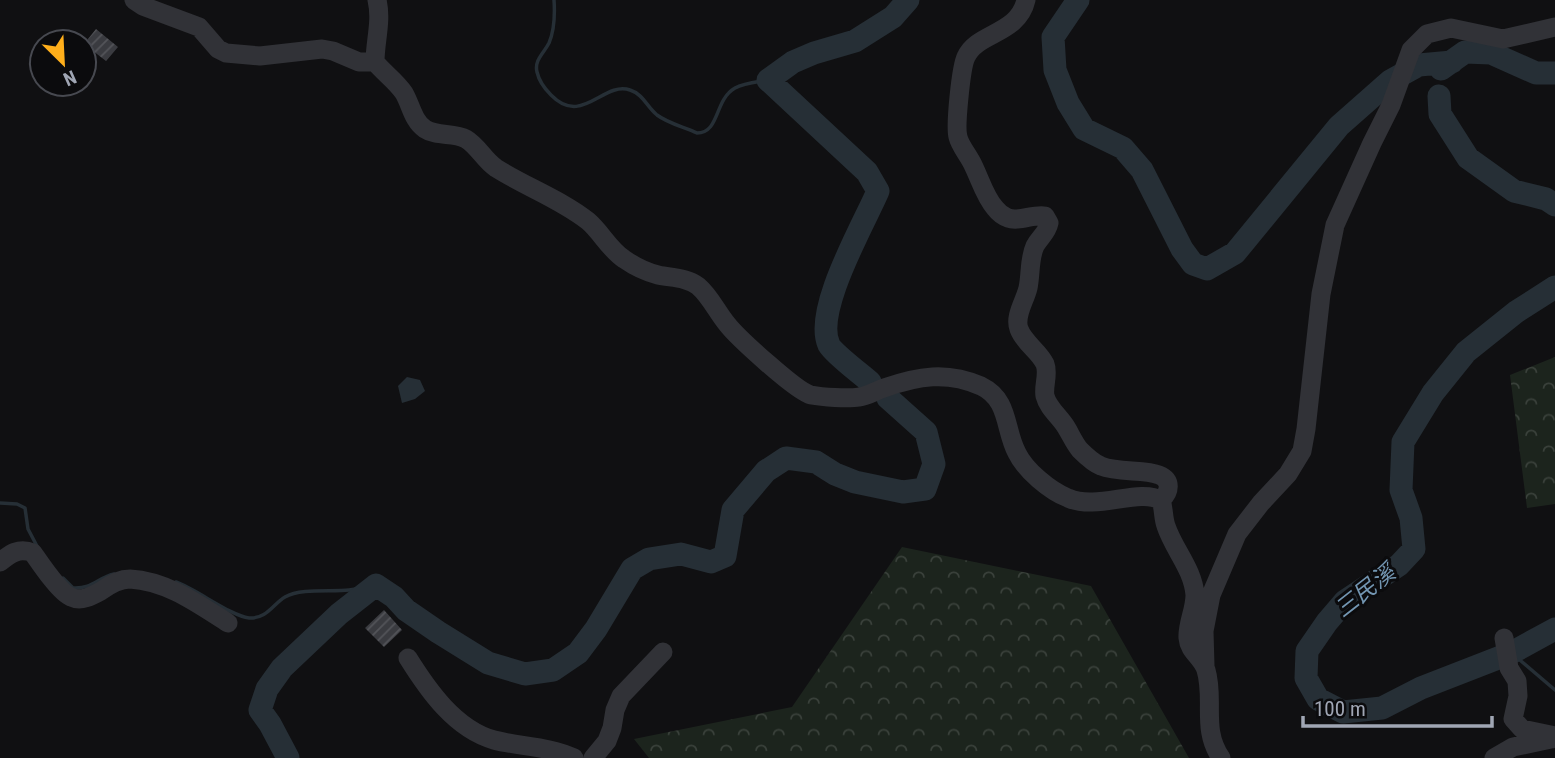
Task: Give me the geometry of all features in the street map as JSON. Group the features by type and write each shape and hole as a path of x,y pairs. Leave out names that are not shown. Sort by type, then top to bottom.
{"street":[{"path":"134,0 199,27 218,49 226,53 260,56 322,49 359,62 375,62"},
{"path":"377,0 380,12 375,62 404,94 423,128 431,132 462,136 494,166 588,222 609,247 623,258 657,275 678,278 702,289 728,326 804,392 813,396 856,398 934,375 952,376 981,387 1000,401 1017,455 1027,468 1065,498 1094,503 1143,497 1161,500 1165,525 1192,579 1195,596 1188,635 1189,644 1205,666"},
{"path":"1026,0 1024,9 1017,18 972,47 965,57 958,137 994,207 1006,218 1037,215 1045,216 1049,223 1031,258 1028,287 1017,321 1025,339 1044,363 1045,395 1048,403 1066,426 1074,443 1089,459 1100,466 1157,474 1166,479 1169,486 1167,495 1161,500"},
{"path":"1221,758 1212,741 1209,725 1209,684 1205,666 1204,631 1211,595 1237,534 1288,474 1302,451 1321,293 1335,225 1396,90 1411,50 1427,34 1451,28 1503,39 1555,27"},
{"path":"0,562 19,550 33,552 62,591 71,598 92,597 117,581 128,579 152,583 189,598 228,622"},
{"path":"1504,638 1509,668 1517,681 1518,696 1513,719 1522,729 1555,737"},
{"path":"593,758 607,741 621,696 663,652"},
{"path":"408,658 437,701 477,733 494,740 559,751 574,758"},
{"path":"1494,758 1513,747 1555,737"}],"green space":[{"path":"1555,357 1555,504 1527,508 1510,375"},
{"path":"902,547 1091,586 1189,758 649,758 634,739 792,707"}],"shaded area":[{"path":"407,377 420,380 425,391 415,399 402,403 398,386"}],"building":[{"path":"98,31 118,47 106,61 98,55"},
{"path":"384,610 402,630 384,647 365,628"}],"waterway":[{"path":"554,0 552,32 536,68 544,87 562,104 582,105 611,91 630,90 638,94 662,118 697,133 710,128 728,93 746,84 768,80"},
{"path":"870,382 832,349 826,330 828,311 842,268 878,191 867,172 768,80 793,62 855,41 893,17 908,0"},
{"path":"1078,0 1053,37 1055,70 1068,103 1084,129 1123,148 1142,170 1182,249 1193,264 1207,269 1235,253 1339,126 1390,81 1419,65 1452,62"},
{"name":"三民溪","path":"1441,69 1465,52 1491,53 1536,73 1555,73"},
{"name":"三民溪","path":"1439,96 1440,114 1468,158 1514,191 1546,199 1555,205"},
{"name":"三民溪","path":"1555,287 1516,312 1466,352 1433,393 1403,442 1401,490 1411,518 1414,549 1399,565 1345,601 1327,622 1307,651 1306,678 1318,699 1343,712 1382,708 1421,688 1511,653 1555,629"},
{"path":"288,758 260,710 267,689 282,668 339,614 376,585 394,597 406,610 488,663 525,674 553,670 578,653 596,629 632,569 649,559 681,554 711,562 725,556 733,510 766,471 786,458 816,462 855,482 903,492 925,489 934,464 926,432 888,398"},
{"path":"0,503 17,504 25,508 28,529 38,548"},
{"path":"63,578 73,588 80,588 114,574"},
{"path":"176,582 233,613 249,618 265,614 292,594 376,585"},
{"path":"1514,655 1555,690"}]}
